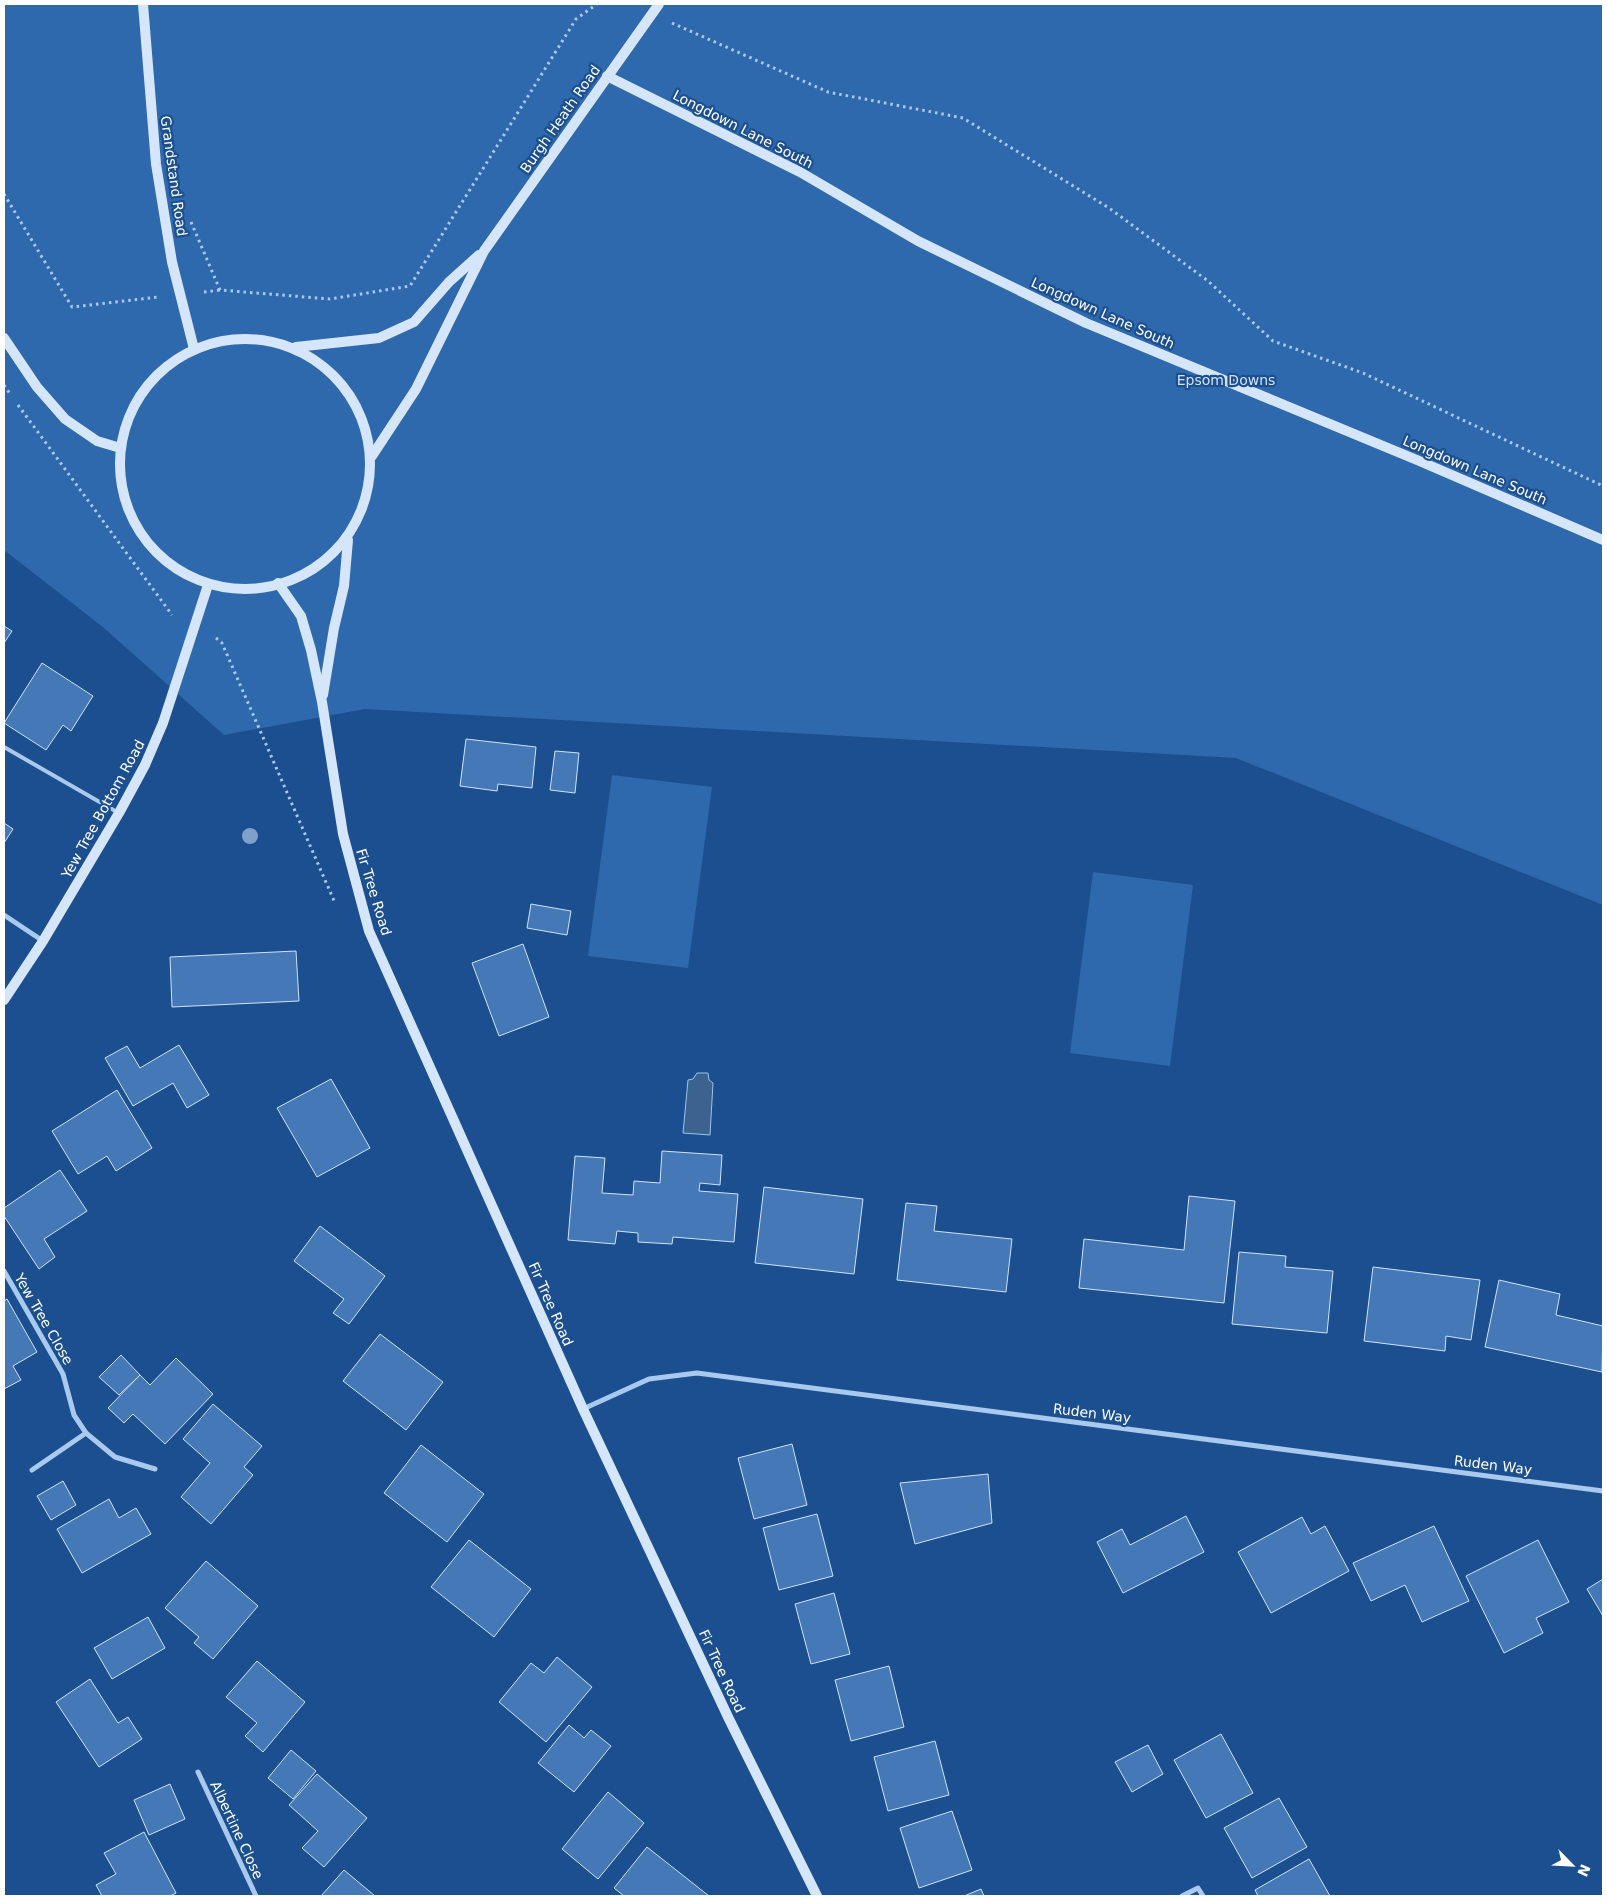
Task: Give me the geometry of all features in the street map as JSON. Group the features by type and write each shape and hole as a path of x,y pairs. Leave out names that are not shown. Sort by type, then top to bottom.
{"main road":[{"name":"Grandstand Road","path":"143,4 156,164 172,262 194,349"},
{"name":"Burgh Heath Road","path":"372,456 416,389 484,251 659,4"},
{"name":"Longdown Lane South","path":"607,76 800,172 918,241 1086,324 1417,460 1603,540"},
{"name":"Burgh Heath Road","path":"296,347 380,338 414,322 449,282 484,251"},
{"path":"246,337 296,347 331,372 354,401 372,456 372,476 366,506 348,540 330,557 278,583 249,591 207,588 170,564 145,538 125,509 122,474 117,447 140,399 173,360 194,349 246,337"},
{"path":"4,338 37,387 65,419 97,441 117,447"},
{"name":"Fir Tree Road","path":"322,702 334,628 344,586 348,540"},
{"name":"Fir Tree Road","path":"278,583 301,616 311,650 322,702 343,834 370,931 583,1409 725,1710 817,1896"},
{"name":"Yew Tree Bottom Road","path":"4,1000 43,941 119,813 145,765 163,723 207,588"}],"street":[{"path":"4,915 43,941"},
{"name":"Yew Tree Close","path":"4,1271 63,1374 74,1415 86,1433 115,1457 155,1469"},
{"name":"Ruden Way","path":"583,1409 649,1379 697,1373 1603,1491"},
{"path":"32,1470 86,1433"},
{"name":"Albertine Close","path":"198,1772 256,1896"},
{"path":"1182,1896 1198,1888 1203,1896"}],"lane":[{"path":"4,747 119,813"}],"path":[{"path":"4,194 72,307 220,290 330,299 410,286 576,19 597,4"},
{"path":"652,13 828,92 963,118 1109,208 1208,281 1273,340 1363,373 1603,486"},
{"path":"190,219 220,290"}],"green space":[{"name":"Epsom Downs","path":"4,4 1603,4 1603,905 1236,758 365,709 224,735 104,628 4,550"},
{"path":"612,775 712,787 688,968 588,956"},
{"path":"1093,872 1193,885 1170,1066 1070,1053"}],"shaded area":[{"path":"697,1073 708,1073 709,1080 713,1083 710,1135 683,1133 688,1080 693,1079"}],"building":[{"path":"4,626 12,631 4,643"},
{"path":"42,663 93,696 71,731 63,725 46,750 4,723"},
{"path":"466,739 536,747 532,788 498,784 497,791 460,786"},
{"path":"555,751 579,753 575,793 550,790"},
{"path":"4,823 13,829 4,843"},
{"path":"531,904 571,911 567,935 527,928"},
{"path":"523,944 549,1017 499,1036 472,963"},
{"path":"296,951 299,1001 172,1007 170,957"},
{"path":"179,1045 209,1095 187,1108 173,1083 133,1106 105,1058 127,1046 140,1068"},
{"path":"331,1079 370,1148 317,1177 277,1108"},
{"path":"117,1090 152,1148 116,1171 107,1156 78,1174 52,1131"},
{"path":"662,1151 722,1155 720,1185 700,1183 699,1191 738,1194 734,1242 673,1237 672,1244 638,1242 638,1233 617,1231 615,1244 568,1240 575,1156 605,1158 602,1193 633,1195 634,1181 660,1183"},
{"path":"60,1170 87,1211 44,1239 55,1257 39,1269 4,1216 4,1208"},
{"path":"764,1187 863,1199 854,1274 755,1263"},
{"path":"1189,1196 1235,1201 1224,1303 1079,1288 1084,1239 1184,1250"},
{"path":"906,1203 937,1206 934,1231 1012,1239 1006,1292 897,1280"},
{"path":"320,1226 385,1276 349,1324 333,1313 344,1299 294,1261"},
{"path":"1239,1252 1286,1256 1285,1267 1333,1271 1327,1333 1232,1324"},
{"path":"1373,1267 1480,1280 1471,1340 1446,1336 1445,1351 1364,1341"},
{"path":"1499,1280 1560,1294 1556,1315 1603,1326 1602,1372 1485,1347"},
{"path":"7,1299 37,1352 13,1366 21,1380 4,1389 4,1301"},
{"path":"380,1334 443,1382 406,1430 343,1381"},
{"path":"121,1355 140,1375 119,1395 99,1377"},
{"path":"176,1358 213,1394 165,1444 133,1414 124,1423 108,1408 140,1375 150,1385"},
{"path":"213,1404 262,1446 244,1467 253,1475 211,1524 181,1497 210,1463 183,1439"},
{"path":"792,1444 807,1505 754,1519 738,1458"},
{"path":"421,1445 484,1494 447,1542 384,1493"},
{"path":"988,1474 992,1523 915,1544 900,1483"},
{"path":"63,1481 76,1505 51,1520 37,1496"},
{"path":"109,1499 119,1518 136,1508 151,1534 82,1573 57,1529"},
{"path":"817,1514 833,1576 779,1590 763,1528"},
{"path":"1186,1516 1204,1552 1123,1593 1097,1542 1122,1529 1130,1545"},
{"path":"1302,1517 1311,1534 1325,1526 1349,1571 1271,1613 1238,1552"},
{"path":"1434,1526 1469,1601 1422,1622 1405,1585 1371,1601 1353,1563"},
{"path":"469,1540 531,1589 494,1637 431,1587"},
{"path":"1538,1540 1569,1602 1536,1618 1543,1633 1504,1653 1466,1576"},
{"path":"206,1561 258,1606 213,1659 194,1643 199,1637 165,1608"},
{"path":"1603,1579 1603,1616 1587,1589"},
{"path":"834,1593 850,1654 811,1664 795,1604"},
{"path":"148,1617 165,1648 112,1679 94,1648"},
{"path":"557,1657 592,1687 546,1742 499,1702 531,1663 544,1673"},
{"path":"257,1661 305,1702 263,1752 245,1736 257,1723 226,1697"},
{"path":"889,1666 904,1727 851,1741 835,1680"},
{"path":"90,1679 118,1723 128,1717 142,1739 99,1767 56,1702"},
{"path":"569,1725 584,1738 591,1730 611,1746 574,1792 538,1763"},
{"path":"1221,1734 1253,1793 1206,1818 1174,1760"},
{"path":"935,1741 949,1795 888,1811 874,1757"},
{"path":"1148,1745 1163,1774 1132,1792 1115,1762"},
{"path":"291,1750 316,1771 293,1799 268,1778"},
{"path":"317,1774 367,1818 324,1867 302,1848 318,1831 289,1805"},
{"path":"170,1784 185,1819 149,1835 134,1800"},
{"path":"608,1792 644,1823 598,1879 562,1849"},
{"path":"1279,1798 1307,1847 1252,1878 1224,1828"},
{"path":"952,1811 972,1870 919,1888 900,1828"},
{"path":"144,1832 176,1893 170,1896 102,1896 96,1885 116,1874 104,1853"},
{"path":"647,1847 709,1896 624,1896 614,1888"},
{"path":"1309,1859 1330,1896 1258,1896 1255,1890"},
{"path":"344,1870 375,1896 321,1896"},
{"path":"981,1889 984,1896 964,1896"}]}
